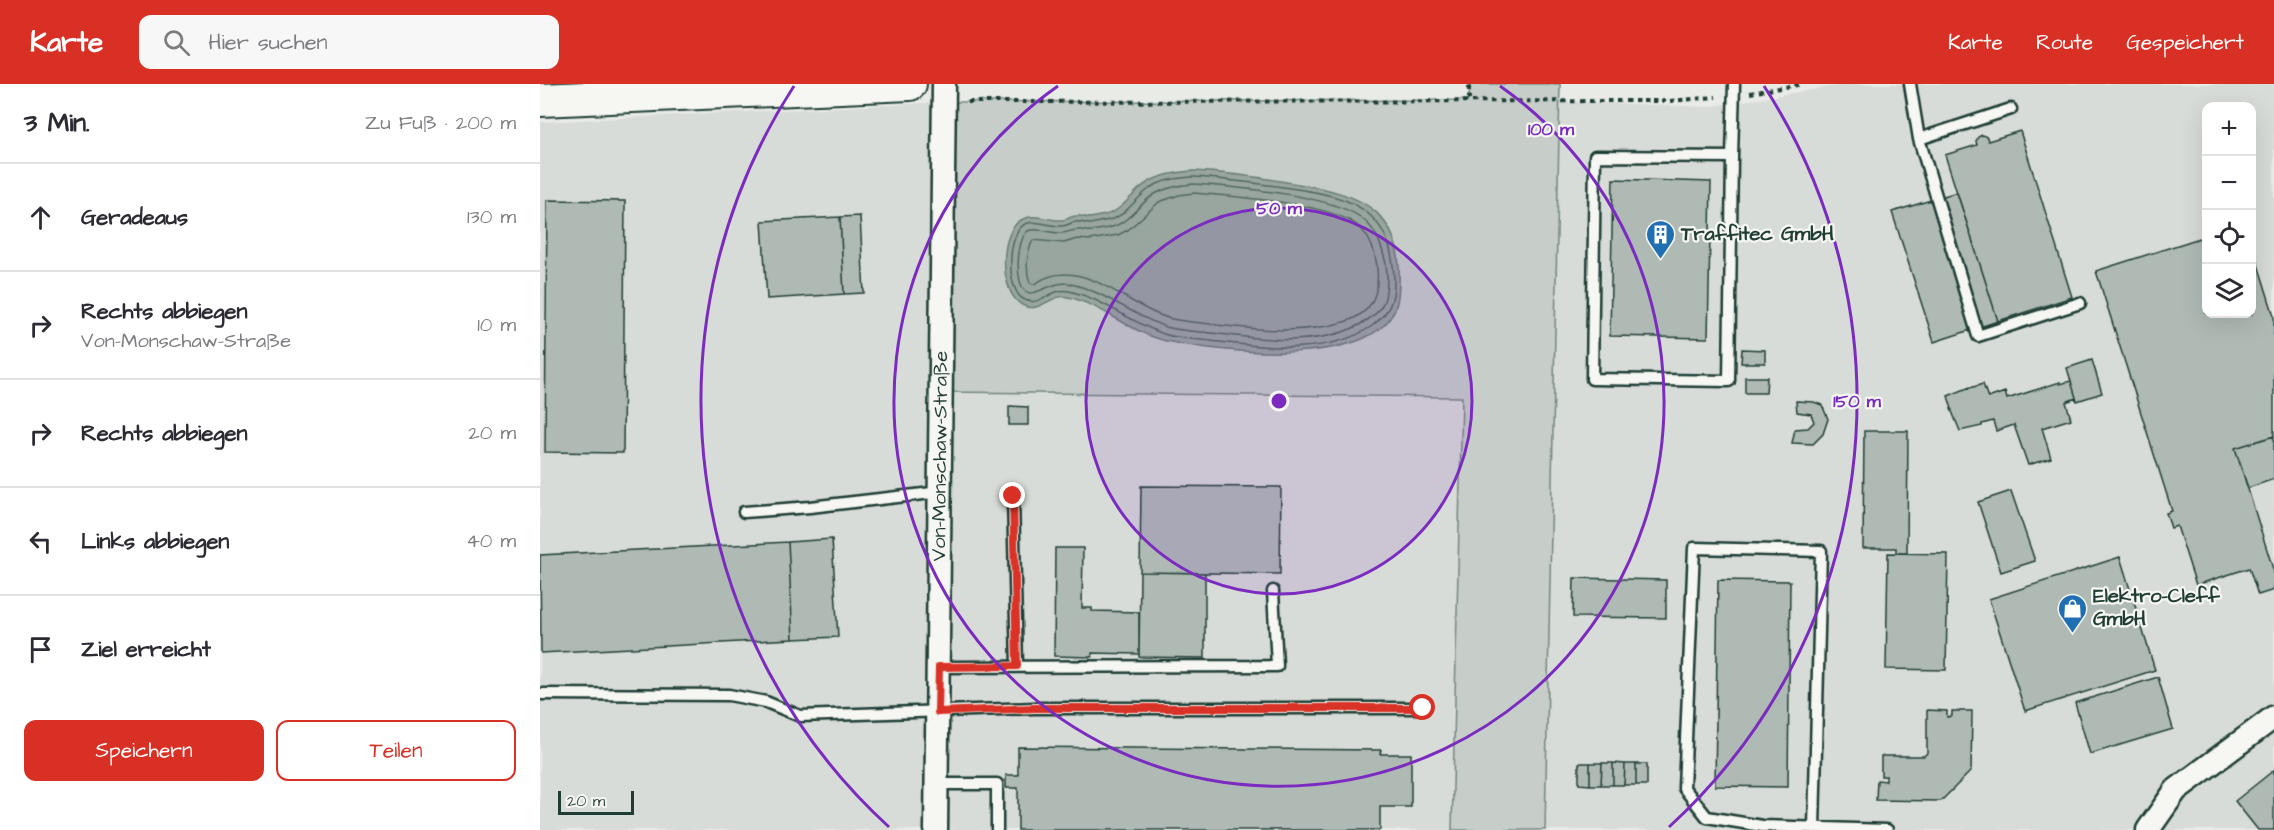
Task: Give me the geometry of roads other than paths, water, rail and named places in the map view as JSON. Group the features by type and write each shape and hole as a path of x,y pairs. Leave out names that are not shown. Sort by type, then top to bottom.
{"street":[{"path":"540,100 910,84"},
{"name":"Von-Monschaw-Straße","path":"936,830 945,93"},
{"path":"2148,830 2176,790 2274,717"}],"lane":[{"path":"1732,157 1595,156 1592,379 1729,381 1734,84"},
{"path":"1910,84 1919,139 1978,336 2080,303"},
{"path":"1919,139 2011,109"},
{"path":"744,512 941,492"},
{"path":"1013,496 1017,666"},
{"path":"1814,828 1821,551 1694,548 1684,788 1707,817 1762,826 1814,828 1887,830"},
{"path":"939,667 1277,666 1274,591"},
{"path":"540,694 729,695 766,702 800,716 1035,708 1423,708"},
{"path":"937,784 997,784 997,830"}],"water":[{"path":"1194,171 1256,177 1318,188 1361,202 1377,213 1388,227 1396,245 1399,268 1398,297 1388,321 1365,337 1334,347 1298,352 1259,352 1166,341 1141,332 1093,306 1068,297 1056,298 1034,307 1022,305 1014,298 1009,288 1004,261 1009,235 1015,225 1023,219 1038,217 1062,220 1074,216 1090,218 1105,215 1117,210 1142,187 1158,177"}],"place":[{"name":"Traffitec GmbH","path":"1660,260"},
{"name":"Elektro-Cleff GmbH","path":"2072,634"}]}
